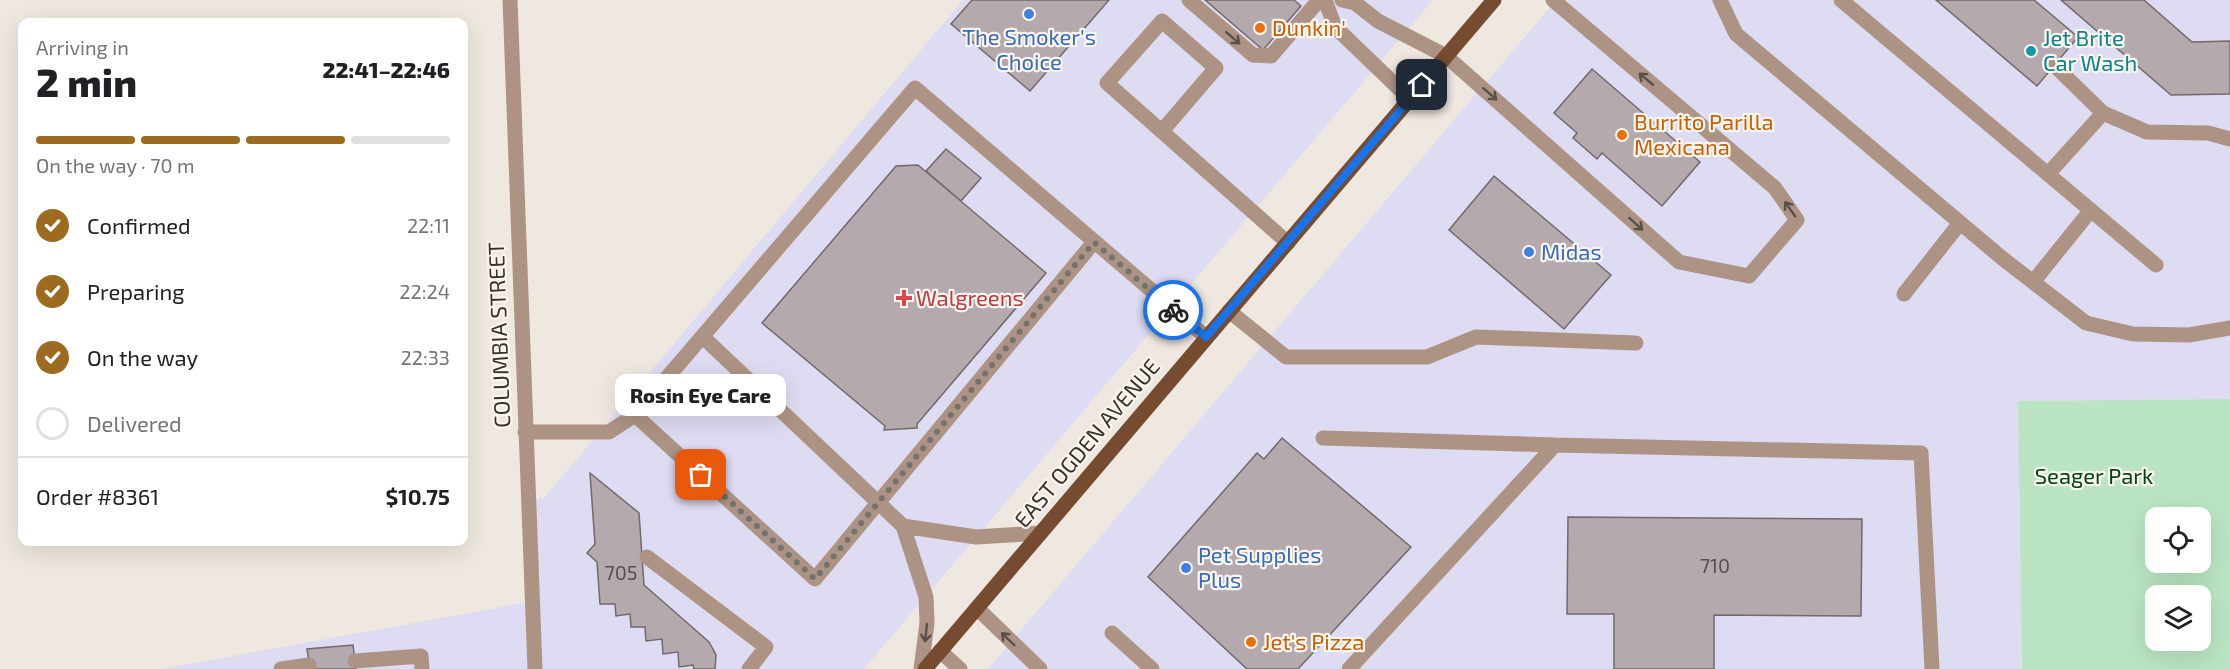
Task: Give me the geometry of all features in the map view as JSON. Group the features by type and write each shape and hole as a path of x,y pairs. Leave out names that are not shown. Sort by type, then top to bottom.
{"main road":[{"name":"EAST OGDEN AVENUE","path":"923,669 1494,0"}],"street":[{"name":"COLUMBIA STREET","path":"510,0 535,669"},
{"path":"1189,0 1253,55 1271,56 1319,0"},
{"path":"1325,0 1335,27 1410,99"},
{"path":"1342,0 1355,3 1378,21 1446,56 1679,262 1749,276 1797,220 1775,188 1552,0"},
{"path":"1720,0 1736,34 1960,223 2086,323 2133,334 2189,335 2230,328"},
{"path":"1841,0 2156,265"},
{"path":"1162,131 1216,68 1162,21 1107,82 1162,131 1288,243"},
{"path":"2054,65 2103,113 2147,132 2208,132 2230,139"},
{"path":"525,432 609,432 635,415 915,88 1206,337"},
{"path":"2048,174 2103,113"},
{"path":"2033,282 2091,210"},
{"path":"1904,294 1960,223"},
{"path":"635,415 815,579 1094,242"},
{"path":"1229,311 1286,357 1427,357 1476,337 1636,343"},
{"path":"703,337 903,526 926,597 927,623 923,669"},
{"path":"1323,438 1921,453 1932,669"},
{"path":"1349,669 1555,445"},
{"path":"903,526 976,537 1040,533"},
{"path":"647,557 766,647 749,669"},
{"path":"977,608 1040,669"},
{"path":"1112,633 1152,669"},
{"path":"940,651 960,669"},
{"path":"355,661 422,656 422,669"},
{"path":"281,669 309,665"}],"shaded area":[{"path":"963,0 1433,0 864,669 162,669 534,601 529,500 544,498"},
{"path":"1556,0 2230,0 2230,399 2018,401 2022,669 988,669"}],"green space":[{"name":"Seager Park","path":"2230,399 2230,669 2022,669 2018,401"}],"building":[{"path":"972,0 1109,0 1030,91 951,24"},
{"name":"Dunkin'","path":"1205,0 1294,0 1301,6 1263,50"},
{"name":"Jet Brite Car Wash","path":"1936,0 2034,0 2078,37 2037,86"},
{"path":"2061,0 2144,0 2192,42 2230,41 2230,94 2171,95"},
{"name":"Burrito Parilla Mexicana","path":"1592,69 1700,162 1662,206 1602,153 1597,159 1573,138 1577,133 1554,113"},
{"path":"946,149 981,178 961,201 926,171"},
{"name":"Walgreens","path":"918,165 1046,273 917,424 917,428 884,430 885,426 762,323 896,166"},
{"name":"Midas","path":"1494,176 1611,275 1564,329 1449,230"},
{"path":"1282,438 1411,547 1298,669 1247,669 1148,577 1257,453 1264,459"},
{"path":"590,473 639,513 644,585 709,642 716,655 715,669 694,669 693,665 679,667 678,652 663,654 662,639 646,641 645,627 631,627 630,614 616,616 615,604 600,604 597,562 587,553 595,544"},
{"path":"1568,517 1862,519 1861,616 1714,615 1714,669 1614,669 1614,614 1567,614"},
{"path":"353,645 356,669 310,669 307,649"}],"way so far":[{"path":"701,475 815,579 1094,242 1173,310"}],"place":[{"name":"The Smoker's Choice","path":"1029,14"},
{"name":"Dunkin'","path":"1260,28"},
{"name":"Jet Brite Car Wash","path":"2031,51"},
{"name":"Burrito Parilla Mexicana","path":"1622,135"},
{"name":"Midas","path":"1529,252"},
{"name":"Walgreens","path":"904,298"},
{"name":"Rosin Eye Care","path":"701,475"},
{"name":"Pet Supplies Plus","path":"1186,568"},
{"name":"Jet's Pizza","path":"1251,642"}],"route":[{"path":"1173,310 1206,337 1422,85"}]}
